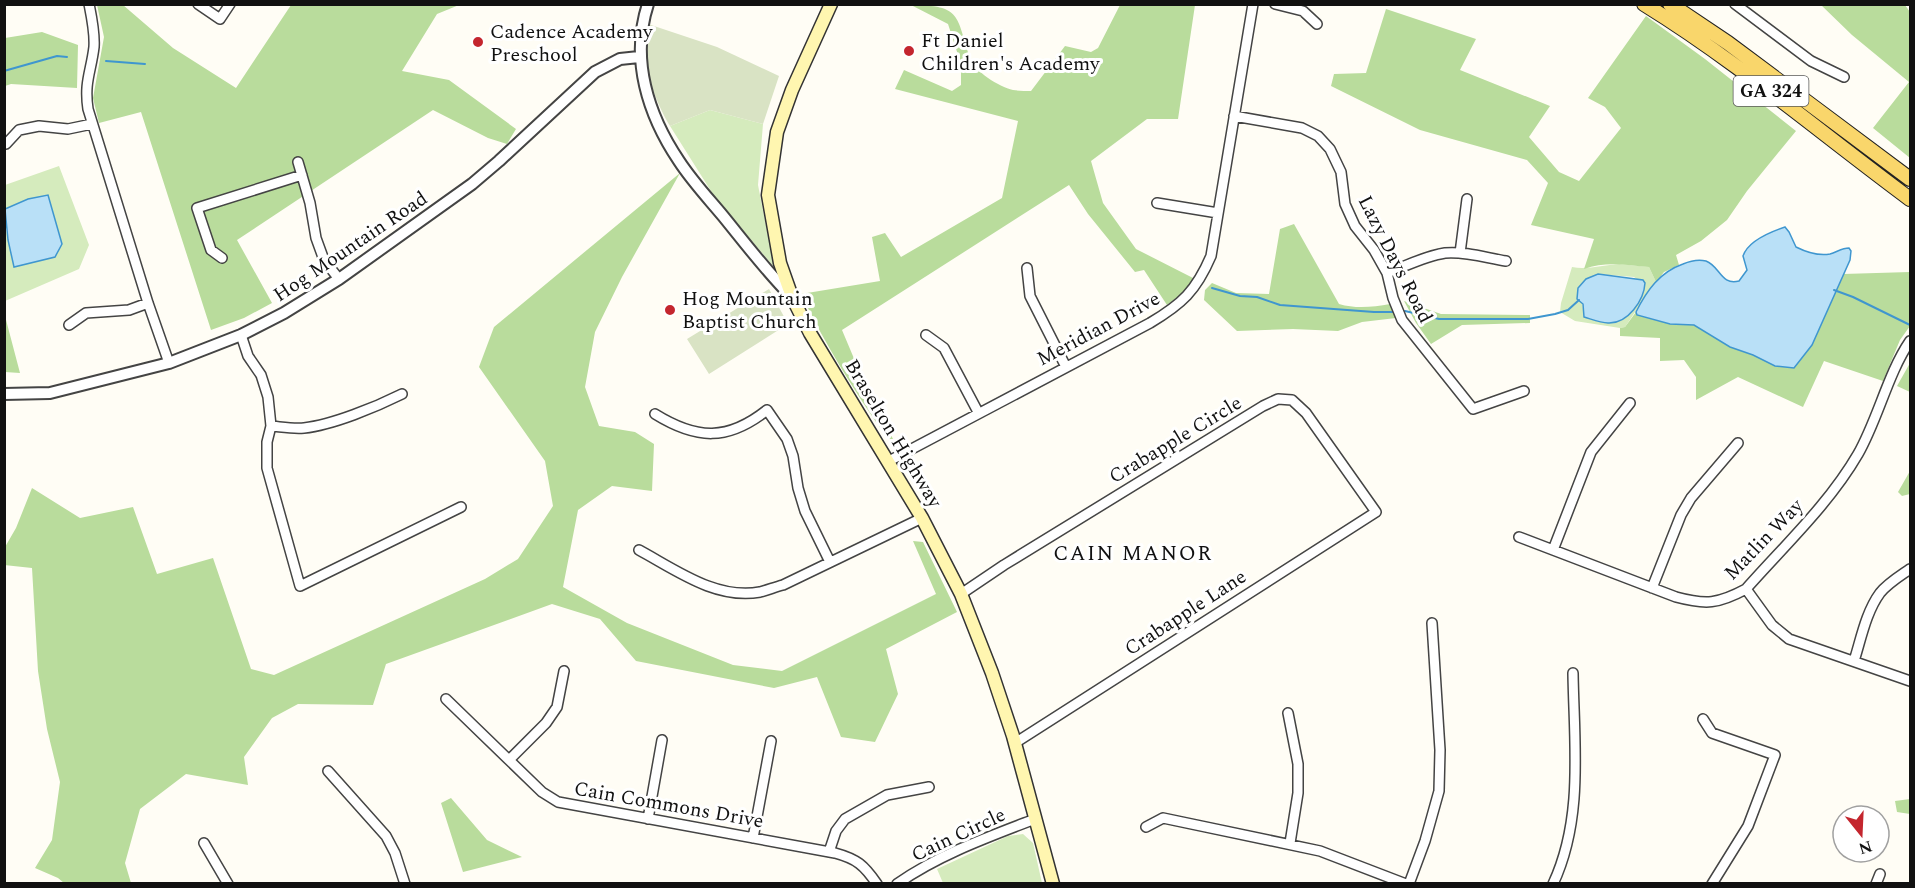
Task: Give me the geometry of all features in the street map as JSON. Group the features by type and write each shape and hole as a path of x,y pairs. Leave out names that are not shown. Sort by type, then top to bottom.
{"main road":[{"name":"Braselton Highway","path":"831,4 792,90 777,132 768,195 780,263 792,297 810,333 889,461 962,594 1015,743 1053,884"},
{"name":"GA 324","path":"1644,4 1757,80 1911,199"},
{"name":"GA 324","path":"1670,4 1728,43 1911,179"}],"street":[{"path":"89,4 94,30 94,49 86,91 92,124 169,363"},
{"path":"198,4 220,20 230,4"},
{"path":"648,4 640,38 639,57 657,121 680,162 767,272 792,297"},
{"path":"1157,203 1218,213 1253,4"},
{"path":"1275,4 1303,11 1317,24"},
{"path":"1735,4 1811,61 1844,77"},
{"name":"Hog Mountain Road","path":"4,394 50,393 169,363 241,335 284,313 339,279 472,184 595,72 620,59 639,57"},
{"name":"Lazy Days Road","path":"1234,116 1302,128 1318,136 1330,149 1341,172 1345,204 1355,226 1374,250 1387,273 1393,298 1402,320 1473,409 1524,391"},
{"path":"6,144 19,130 39,126 68,129 92,124"},
{"path":"298,162 310,203 316,238 324,260 339,279"},
{"path":"222,258 211,250 197,208 302,175"},
{"path":"1460,253 1467,199"},
{"name":"Meridian Drive","path":"889,461 1173,309 1202,279 1211,256 1218,213"},
{"path":"1387,273 1433,255 1460,253 1506,261"},
{"path":"1027,268 1030,296 1066,367"},
{"path":"69,325 86,313 129,310 148,303"},
{"path":"241,335 248,356 261,375 268,397 271,426 267,442 267,468 300,586 461,507"},
{"path":"926,335 944,348 978,412"},
{"name":"Matlin Way","path":"1519,537 1652,588 1699,603 1728,598 1746,589 1837,486 1870,431 1884,394 1911,341"},
{"path":"271,426 315,427 402,394"},
{"name":"Crabapple Circle","path":"962,594 1004,565 1278,399 1292,400 1306,413 1377,513"},
{"path":"1553,550 1591,452 1630,403"},
{"path":"655,414 674,426 694,433 710,434 742,427 767,410 787,439 805,511 830,562"},
{"path":"1652,588 1681,515 1691,498 1738,443"},
{"name":"Crabapple Lane","path":"1015,743 1377,513"},
{"path":"639,550 714,588 737,593 760,592 783,585 922,518"},
{"path":"1854,661 1869,613 1880,593 1894,579 1911,569"},
{"path":"1746,589 1772,625 1789,639 1911,681"},
{"path":"1146,827 1163,818 1290,843 1320,851 1408,884 1425,841 1439,791 1440,750 1432,623"},
{"path":"509,760 546,723 557,707 564,671"},
{"path":"1553,884 1571,826 1575,797 1573,673"},
{"name":"Cain Commons Drive","path":"446,699 542,792 558,802 852,857 865,867 877,884"},
{"path":"1288,713 1298,764 1298,793 1290,843"},
{"path":"1703,719 1712,733 1775,755 1748,826 1712,884"},
{"path":"648,819 662,740"},
{"path":"753,838 771,741"},
{"path":"328,771 386,836 395,853 405,884"},
{"path":"829,852 836,831 845,819 887,795 929,787"},
{"name":"Cain Circle","path":"897,884 932,864 1035,819"},
{"path":"204,843 228,884"}],"green space":[{"path":"97,5 123,5 173,48 236,88 291,5 459,5 437,14 402,71 449,80 516,129 507,144 488,138 433,110 237,240 272,303 244,318 211,330 141,112 99,123 93,98 104,37"},
{"path":"911,5 940,7 948,11 959,23 970,58 976,68 994,82 1007,88 1031,91 1065,46 1091,52 1098,48 1120,5 1195,5 1178,119 1147,119 1091,161 1103,203 1136,249 1195,279 1184,292 1167,305 1144,270 1135,272 1088,214 1069,185 842,330 866,387 893,439 888,439 842,369 801,294 880,281 872,237 885,233 901,257 1002,198 1018,121 895,89 904,70 952,91 961,85 961,64 948,24"},
{"path":"1821,5 1905,5 1910,12 1910,158 1873,128 1909,82 1852,35"},
{"path":"1386,9 1476,39 1460,70 1550,106 1529,137 1559,172 1579,181 1621,128 1605,107 1588,98 1646,16 1796,131 1747,191 1727,220 1701,241 1676,255 1679,265 1664,272 1656,282 1649,267 1608,264 1584,269 1594,239 1531,225 1548,183 1527,160 1420,130 1331,86 1334,74 1366,73"},
{"path":"648,24 717,47 779,76 763,124 710,110 670,126 654,93 646,66"},
{"path":"42,32 78,45 77,88 11,84 5,86 5,38"},
{"path":"710,110 763,124 758,185 774,267 716,199 670,126"},
{"path":"59,166 89,245 79,269 5,301 4,220 14,267 62,244 56,223 28,199 5,209 5,185"},
{"path":"680,173 622,277 595,332 585,387 599,426 635,432 654,444 652,491 612,486 578,510 563,587 627,623 733,665 782,671 936,594 913,541 923,542 957,612 886,649 898,694 875,742 841,737 817,677 774,688 636,661 600,619 552,604 386,664 373,705 298,704 272,718 244,757 248,785 186,774 140,809 125,863 131,883 64,883 35,868 52,840 60,782 47,729 38,671 32,568 4,565 5,547 16,528 32,488 80,518 133,507 157,574 213,558 251,669 274,675 485,579 518,559 553,506 545,461 479,367 494,327"},
{"path":"1294,224 1339,304 1364,307 1390,304 1396,318 1362,322 1338,331 1293,329 1237,331 1204,300 1205,290 1212,283 1236,293 1269,294 1280,229"},
{"path":"1619,264 1649,267 1656,282 1625,327 1575,321 1560,312 1572,267 1589,268","holes":["1597,274 1634,277 1645,286 1636,304 1626,315 1615,322 1608,323 1584,317 1582,302"]},
{"path":"1910,272 1910,326 1900,340 1883,381 1824,361 1803,407 1738,377 1696,400 1696,377 1684,360 1660,361 1660,338 1620,336 1620,328 1625,327 1636,312 1637,315 1670,324 1694,325 1730,347 1775,366 1794,368 1812,345 1843,274"},
{"path":"769,289 788,324 709,374 687,339"},
{"path":"1404,301 1441,314 1530,315 1530,323 1462,325 1431,344"},
{"path":"5,316 20,373 5,372"},
{"path":"1910,363 1910,392 1897,386"},
{"path":"1910,471 1910,494 1902,496 1898,492"},
{"path":"451,798 487,840 522,857 463,872 441,803"},
{"path":"1910,799 1910,814 1897,812 1895,801"},
{"path":"1023,834 1033,843 1042,883 943,883 937,869 1008,836"}],"water":[{"path":"48,195 62,244 55,257 14,267 5,209 28,199"},
{"path":"1785,227 1796,247 1804,250 1821,254 1830,254 1846,248 1851,251 1850,260 1812,345 1794,368 1775,366 1730,347 1694,325 1670,324 1637,315 1640,304 1655,283 1675,267 1688,262 1706,261 1728,281 1739,281 1747,270 1743,256 1750,246 1766,234"},
{"path":"1598,274 1643,280 1645,283 1642,297 1634,310 1622,320 1605,323 1584,317 1583,304 1577,299 1578,288 1586,279"}],"waterway":[{"path":"4,71 57,56 67,57"},
{"path":"106,61 145,64"},
{"path":"1212,288 1240,296 1257,297 1280,305 1393,312"},
{"path":"1834,290 1910,325"},
{"path":"1405,311 1439,319 1528,319 1568,310 1579,300"}],"place":[{"name":"Cadence Academy Preschool","path":"478,42"},
{"name":"Ft Daniel Children's Academy","path":"909,51"},
{"name":"Hog Mountain Baptist Church","path":"670,310"}],"district":[{"name":"CAIN MANOR","path":"1133,553"}]}
